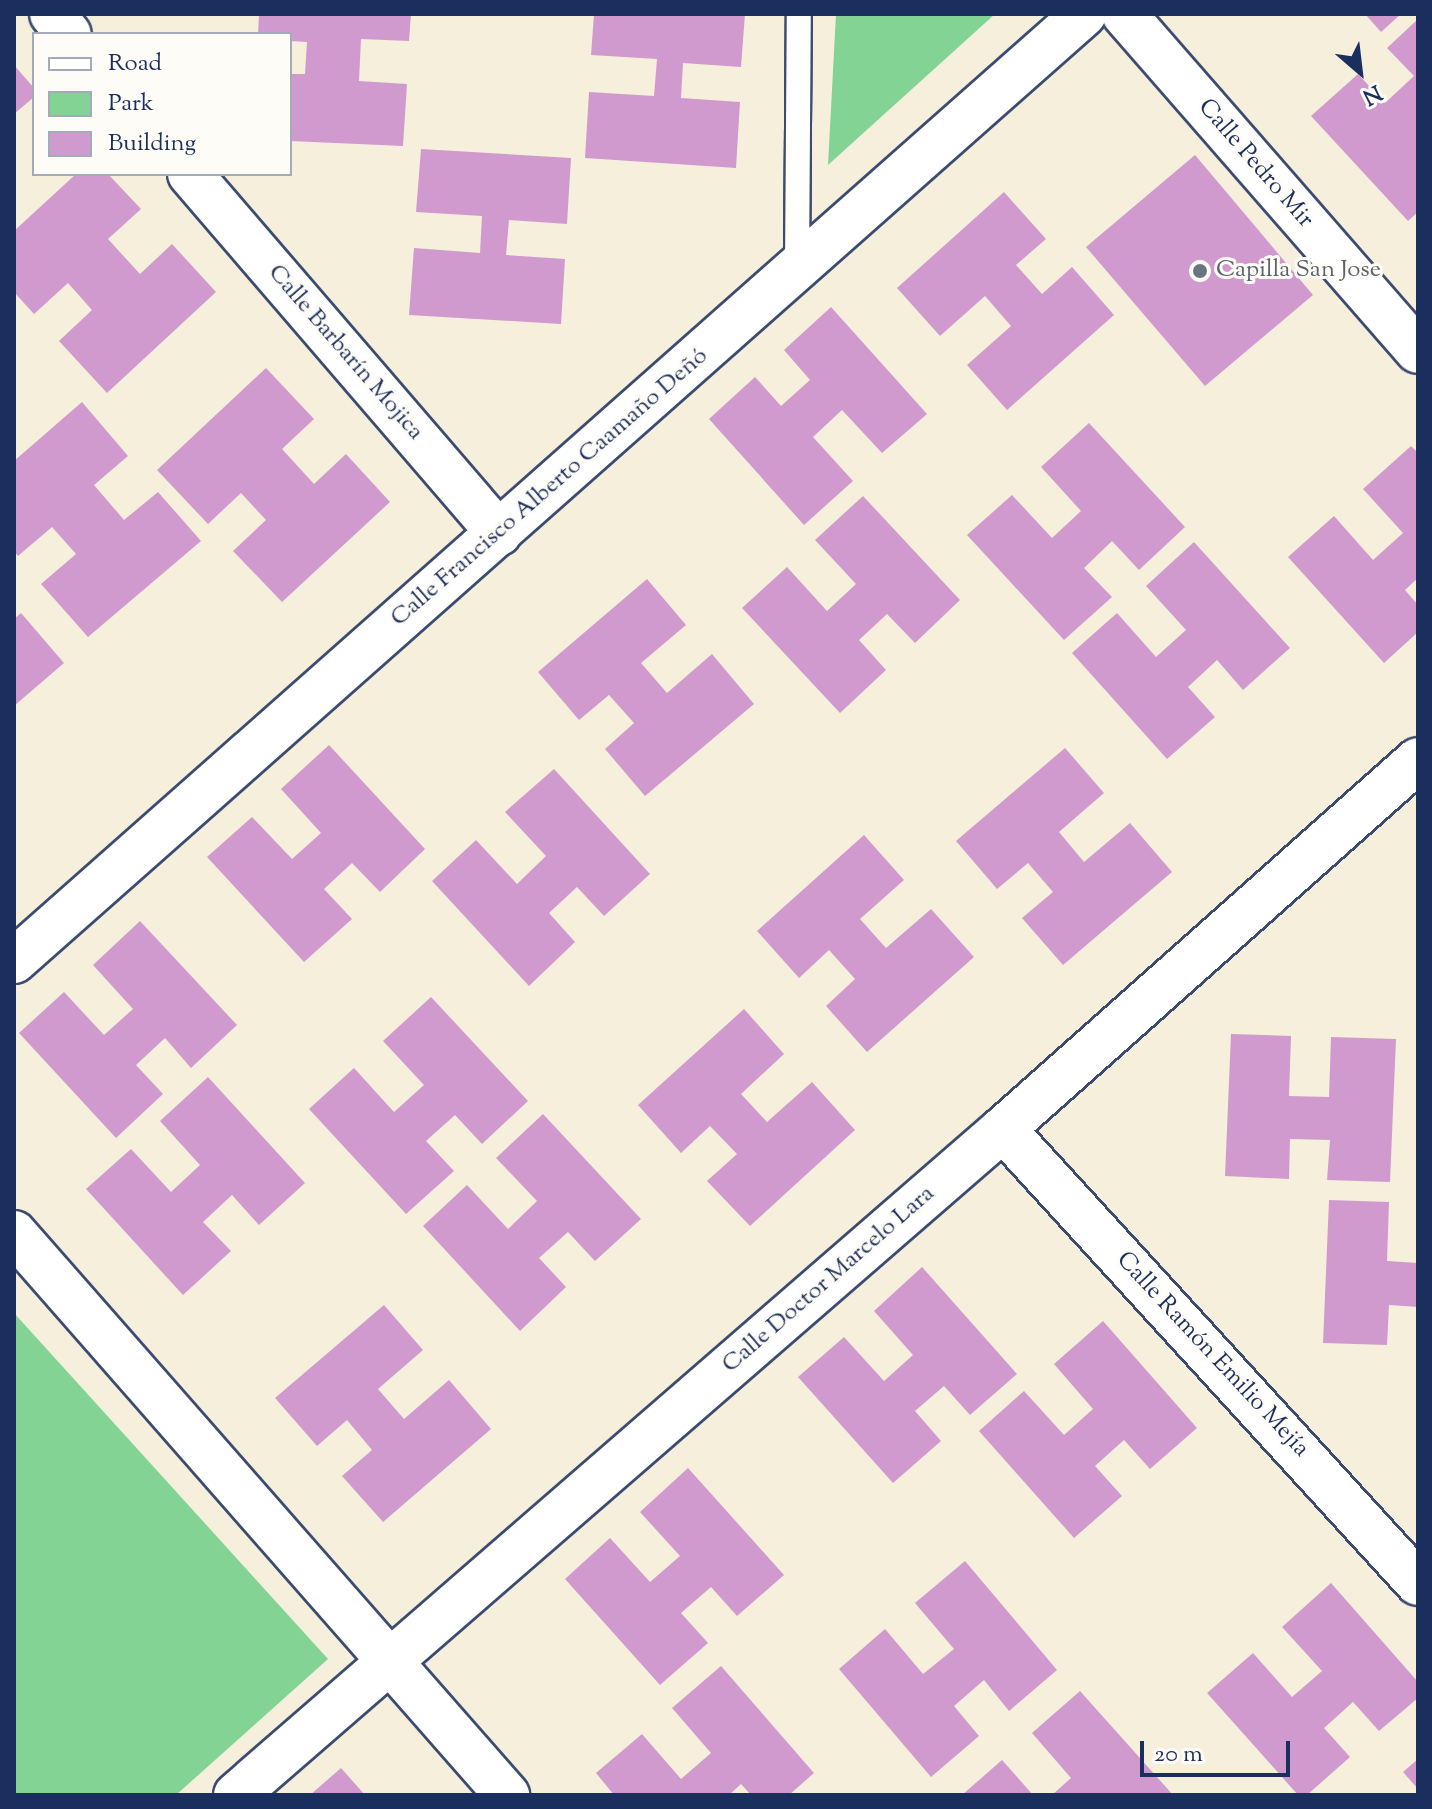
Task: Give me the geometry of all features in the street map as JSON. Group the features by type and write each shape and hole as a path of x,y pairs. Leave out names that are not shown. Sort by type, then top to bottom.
{"street":[{"path":"52,14 67,32"},
{"name":"Calle Francisco Alberto Caamaño Deñó","path":"14,961 1084,14"},
{"name":"Calle Pedro Mir","path":"1124,14 1418,351"},
{"name":"Calle Barbarín Mojica","path":"192,176 499,533"},
{"name":"Calle Doctor Marcelo Lara","path":"236,1795 1003,1129 1418,760"},
{"name":"Calle Ramón Emilio Mejía","path":"1003,1129 1418,1583"},
{"path":"14,1233 507,1795"}],"lane":[{"path":"797,270 799,14"}],"green space":[{"path":"836,14 995,14 828,165"},
{"path":"14,1313 328,1659 176,1795 14,1795"}],"building":[{"path":"259,14 411,14 409,41 361,39 359,81 407,84 403,146 292,141 292,74 305,74 307,42 292,41 292,32 258,32"},
{"path":"594,14 745,14 741,67 683,63 681,98 740,102 736,168 585,158 589,92 654,96 657,59 591,55"},
{"path":"1365,14 1401,14 1381,32"},
{"path":"1418,19 1418,212 1408,221 1311,116 1358,74 1385,103 1414,76 1387,48"},
{"path":"14,65 32,86 32,99 14,114"},
{"path":"421,149 571,158 567,224 509,220 506,255 565,259 561,324 409,315 414,248 480,253 482,216 416,212"},
{"name":"Capilla San Jose","path":"1195,155 1313,295 1205,386 1086,247"},
{"path":"74,176 110,176 141,209 108,239 140,274 172,244 216,292 107,393 59,341 92,310 68,283 34,314 14,292 14,231"},
{"path":"1004,192 1046,239 1016,265 1042,294 1072,267 1114,315 1007,410 967,365 1011,326 985,296 940,336 897,288"},
{"path":"831,307 927,414 882,453 842,410 813,437 853,481 804,525 709,419 755,377 781,406 810,380 784,350"},
{"path":"266,368 314,419 282,449 314,484 346,454 390,502 282,602 233,551 266,520 241,493 208,524 157,470"},
{"path":"82,402 128,456 94,485 124,520 158,492 201,541 88,637 41,584 76,554 52,527 18,556 14,551 14,461"},
{"path":"1089,423 1185,527 1139,570 1112,541 1084,568 1112,597 1064,640 967,535 1012,495 1052,538 1081,511 1041,467"},
{"path":"1411,446 1418,453 1418,578 1405,590 1418,605 1418,632 1384,663 1288,557 1334,516 1373,560 1403,533 1363,489"},
{"path":"863,496 960,600 915,643 887,614 859,640 886,670 840,713 742,608 787,567 827,611 856,584 815,540"},
{"path":"1194,542 1290,648 1243,690 1217,660 1188,687 1215,717 1167,759 1072,653 1117,613 1156,657 1186,630 1146,586"},
{"path":"647,579 686,625 641,663 667,693 712,654 754,704 645,796 605,749 634,723 609,695 579,720 538,672"},
{"path":"21,613 64,663 14,706 14,619"},
{"path":"329,745 425,849 380,892 352,863 324,889 352,919 304,962 207,857 252,817 292,859 321,833 281,789"},
{"path":"1065,748 1104,793 1059,832 1084,862 1130,823 1172,872 1063,965 1022,918 1053,892 1028,863 997,889 956,841"},
{"path":"554,769 650,874 604,916 577,887 549,913 575,942 529,986 432,881 476,840 517,884 546,856 505,812"},
{"path":"864,835 904,880 860,919 886,948 931,909 974,957 867,1052 826,1006 855,979 829,950 799,978 757,931"},
{"path":"140,921 237,1025 191,1068 165,1038 136,1065 163,1094 116,1138 19,1033 64,992 104,1035 133,1009 93,965"},
{"path":"431,997 528,1101 482,1144 455,1115 426,1141 454,1171 406,1214 309,1109 354,1068 394,1112 424,1085 383,1041"},
{"path":"744,1009 784,1054 741,1094 767,1122 812,1082 855,1130 750,1226 707,1181 737,1154 710,1126 681,1153 638,1105"},
{"path":"1231,1034 1291,1036 1289,1096 1329,1097 1331,1037 1396,1039 1390,1182 1327,1180 1330,1140 1290,1139 1289,1179 1225,1176"},
{"path":"208,1077 305,1183 259,1225 232,1195 203,1222 231,1251 183,1295 86,1189 131,1149 171,1192 200,1165 160,1121"},
{"path":"543,1114 641,1219 595,1261 568,1232 539,1258 566,1287 520,1331 423,1226 467,1185 508,1229 537,1201 496,1158"},
{"path":"1329,1200 1389,1202 1387,1261 1418,1263 1418,1307 1389,1305 1387,1345 1323,1343"},
{"path":"922,1267 1017,1374 970,1415 944,1386 915,1411 941,1441 893,1483 798,1377 844,1337 884,1381 913,1355 874,1311"},
{"path":"384,1305 423,1350 378,1389 404,1419 449,1380 491,1429 383,1522 342,1476 372,1450 347,1420 317,1446 275,1398"},
{"path":"1103,1321 1197,1428 1150,1469 1124,1440 1095,1466 1122,1496 1074,1538 979,1431 1024,1391 1064,1435 1093,1409 1054,1364"},
{"path":"688,1468 784,1575 737,1616 711,1587 681,1613 708,1643 660,1685 565,1579 610,1538 650,1582 680,1556 640,1512"},
{"path":"965,1561 1057,1670 1009,1711 984,1680 954,1706 979,1736 931,1777 839,1669 885,1629 923,1674 954,1649 915,1603"},
{"path":"1331,1583 1418,1682 1418,1698 1379,1731 1353,1702 1324,1728 1350,1757 1307,1795 1298,1795 1207,1693 1253,1653 1292,1697 1322,1671 1282,1627"},
{"path":"721,1666 814,1773 789,1795 751,1795 741,1784 729,1795 614,1795 596,1773 642,1734 681,1779 711,1753 672,1708"},
{"path":"1080,1691 1173,1795 1052,1795 1071,1778 1032,1733"},
{"path":"1418,1759 1418,1789 1403,1772"},
{"path":"1002,1760 1033,1795 962,1795"},
{"path":"341,1768 365,1795 310,1795"}],"place":[{"name":"Capilla San Jose","path":"1200,271"}]}
